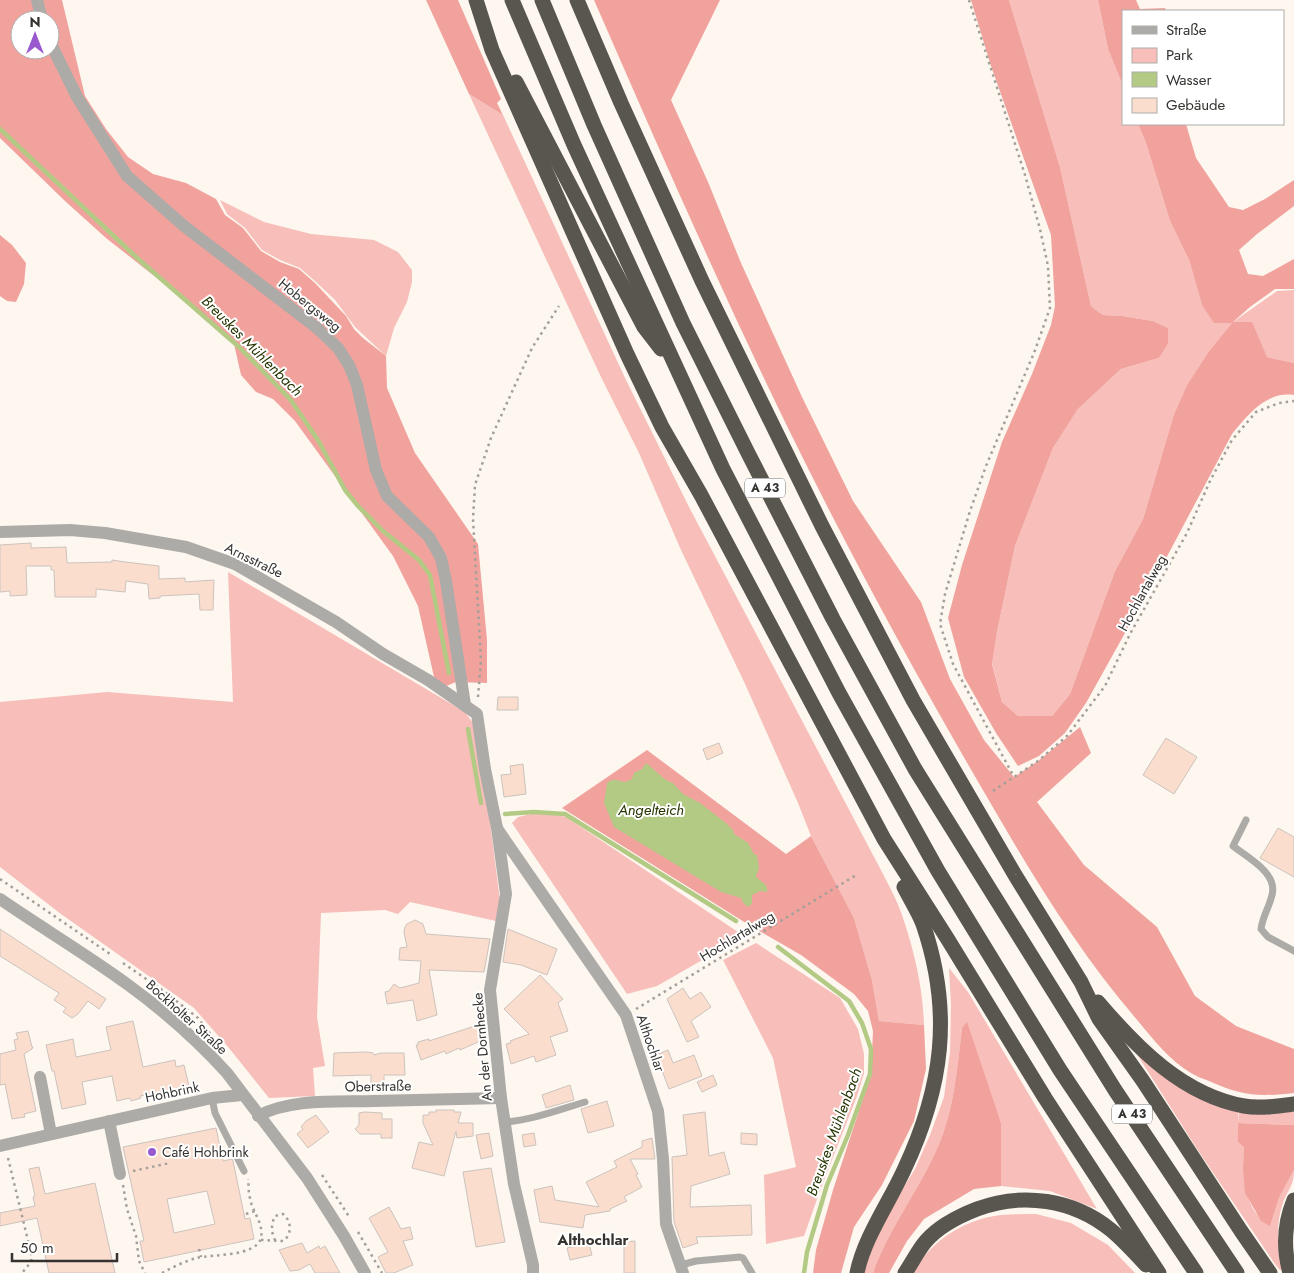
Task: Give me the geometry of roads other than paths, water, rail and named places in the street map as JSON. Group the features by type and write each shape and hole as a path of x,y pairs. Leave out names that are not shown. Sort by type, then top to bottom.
{"highway":[{"path":"476,0 492,50 627,354 662,427 701,495 884,840 947,938 1045,1098 1159,1273"},
{"name":"A 43","path":"512,0 574,145 723,469 839,693 938,871 1060,1070 1196,1273"},
{"name":"A 43","path":"542,0 594,125 683,323 800,555 869,685 915,769 1110,1081 1237,1273"},
{"path":"578,0 621,102 702,281 822,526 913,700 1015,875 1081,982 1099,1019 1143,1082 1240,1232 1270,1273"},
{"path":"481,14 644,327 677,370"},
{"path":"857,1273 864,1252 904,1170 924,1122 936,1081 939,1055 941,1021 934,968 922,923 884,840"},
{"path":"1081,982 1121,1029 1164,1069 1185,1083 1218,1099 1246,1107 1294,1104"},
{"path":"905,1273 926,1241 953,1219 992,1203 1026,1200 1042,1200 1059,1204 1088,1216 1111,1230 1153,1273"},
{"path":"1290,1273 1285,1257 1284,1239 1287,1220 1294,1200"}],"street":[{"name":"Hobergsweg","path":"59,60 77,97 127,176 184,226 317,328 342,353 357,385 376,470 387,496 429,538 441,558 448,589 466,705"},
{"name":"Arnsstraße","path":"0,532 70,530 105,533 186,548 235,564 336,622 383,654 466,705"},
{"name":"An der Dornhecke","path":"466,705 477,714 485,769 497,828 506,894 490,990 504,1122 514,1184 533,1265 533,1273"},
{"name":"Althochlar","path":"497,828 626,1014 658,1111 664,1159 666,1224 682,1269"},
{"name":"Bockholter Straße","path":"0,899 135,990 184,1030 212,1057 307,1178 365,1273"},
{"path":"40,1077 52,1134"},
{"name":"Hohbrink","path":"3,1145 212,1098 242,1094"},
{"name":"Oberstraße","path":"258,1116 270,1109 283,1105 501,1098"},
{"path":"109,1121 120,1174"}],"lane":[{"path":"1246,820 1233,846 1268,874 1274,885 1263,916 1261,929 1268,937 1294,951"},
{"path":"212,1098 216,1113 244,1170"},
{"path":"504,1122 527,1119 585,1102"},
{"path":"682,1269 696,1260 740,1256 752,1273"}],"water":[{"name":"Angelteich","path":"646,763 666,780 673,783 683,794 700,803 726,823 733,830 734,834 748,843 754,854 757,855 759,868 756,876 767,887 767,892 760,891 752,895 752,903 749,907 744,904 741,898 721,892 614,827 604,803 607,783 614,780 625,782 632,779 634,773 642,769"}],"waterway":[{"name":"Breuskes Mühlenbach","path":"0,129 136,257 239,347 290,399 318,440 345,490 383,531 419,560 430,575 449,673"},
{"name":"Breuskes Mühlenbach","path":"468,729 481,803"},
{"name":"Breuskes Mühlenbach","path":"505,814 534,812 565,814 736,921"},
{"name":"Breuskes Mühlenbach","path":"778,947 849,1001 862,1023 871,1049 870,1074 848,1135 827,1185 807,1252 804,1273"}],"place":[{"name":"Café Hohbrink","path":"152,1152"}],"district":[{"name":"Althochlar","path":"593,1240"}]}
